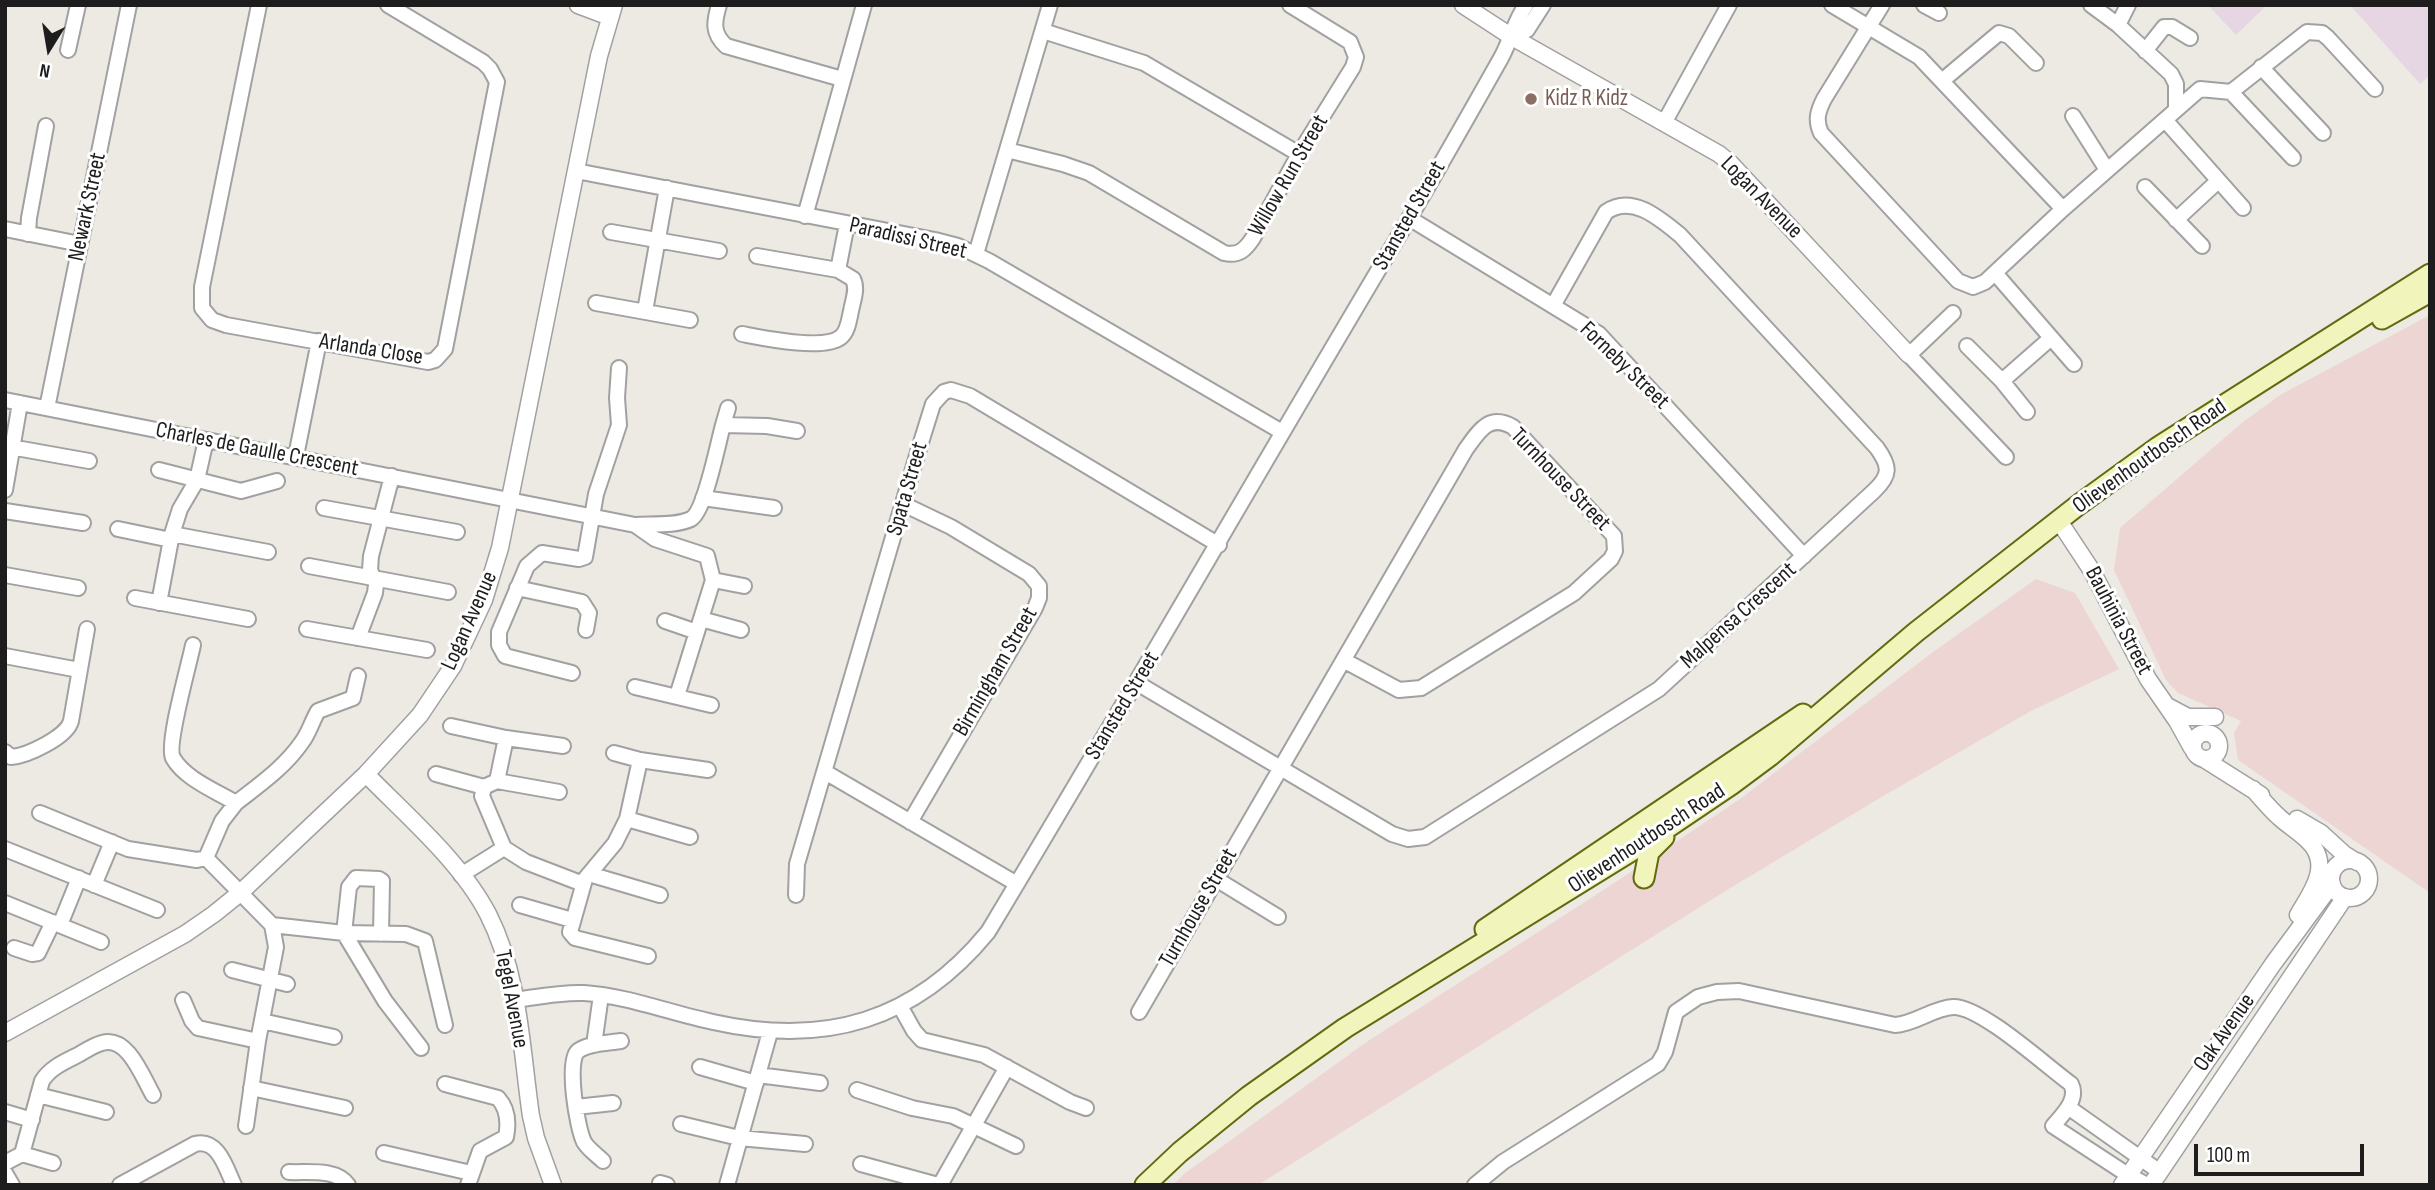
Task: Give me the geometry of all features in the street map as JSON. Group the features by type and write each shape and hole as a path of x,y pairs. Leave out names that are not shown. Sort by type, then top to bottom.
{"main road":[{"name":"Olievenhoutbosch Road","path":"2063,526 2158,447 2430,274"},
{"name":"Olievenhoutbosch Road","path":"1393,997 1629,853 1731,785 1770,756 1916,632 2172,447 2307,361 2430,292"},
{"name":"Olievenhoutbosch Road","path":"1145,1185 1249,1096 1393,997 1479,933 1885,660"},
{"path":"1644,878 1649,852 1654,845 1704,810 1731,785"},
{"path":"1479,933 1619,849 1625,849 1629,853"}],"street":[{"path":"68,50 78,5"},
{"name":"Newark Street","path":"47,408 129,5"},
{"name":"Arlanda Close","path":"259,5 203,280 201,302 206,315 218,323 419,361 435,360 445,349 497,82 494,74 483,62 388,5"},
{"path":"578,5 612,11"},
{"path":"719,5 714,27 726,46 842,79"},
{"path":"805,216 864,5"},
{"path":"976,254 1050,5"},
{"name":"Willow Run Street","path":"1007,150 1089,173 1224,253 1246,249 1299,154 1353,67 1356,57 1350,41 1290,5"},
{"name":"Logan Avenue","path":"1463,5 1512,37 1719,154 1744,176 2006,457"},
{"path":"1512,37 1514,22 1526,5"},
{"path":"1512,37 1527,30 1543,5"},
{"path":"1664,122 1729,5"},
{"path":"1832,5 1919,57 2063,209"},
{"path":"1882,5 1824,99 1819,109 1818,126 1958,281 1973,288 1990,277 2063,209 2203,88 2231,92 2293,158"},
{"path":"1924,5 1939,13"},
{"path":"2091,5 2118,25 2171,74 2176,84 2176,110"},
{"path":"2118,25 2128,5"},
{"name":"Logan Avenue","path":"5,1033 185,934 240,893 366,774 420,715 444,680 462,649 490,583 599,56 612,11"},
{"path":"2145,51 2164,27 2172,27 2190,38"},
{"path":"1043,31 1144,63 1299,154"},
{"path":"2231,92 2307,32 2328,37 2375,89"},
{"path":"1943,80 1999,33 2009,36 2036,63"},
{"name":"Stansted Street","path":"515,1000 572,993 601,995 712,1022 770,1032 844,1027 900,1006 938,983 964,961 988,932 1219,545 1512,37"},
{"path":"2262,67 2323,133"},
{"path":"2073,116 2107,170"},
{"path":"2165,120 2243,208"},
{"path":"28,234 46,126"},
{"name":"Paradissi Street","path":"576,171 935,240 976,254 1282,432"},
{"path":"2176,220 2218,181"},
{"path":"2145,187 2202,246"},
{"path":"645,311 667,188"},
{"name":"Malpensa Crescent","path":"1137,683 1392,834 1408,838 1425,837 1659,689 1882,484 1887,464 1877,448 1680,235 1633,205 1615,206 1606,212 1554,304"},
{"name":"Forneby Street","path":"1409,218 1588,325 1612,346 1804,556"},
{"path":"838,270 847,225"},
{"path":"5,229 80,244"},
{"path":"611,232 719,251"},
{"path":"742,334 793,343 830,342 840,337 847,328 856,289 853,279 838,270 757,256"},
{"path":"1990,277 2074,364"},
{"path":"596,303 690,320"},
{"path":"1909,355 1953,313"},
{"path":"2002,381 2051,338"},
{"path":"296,456 319,341"},
{"path":"1967,346 2002,381 2027,412"},
{"path":"572,673 501,653 499,632 529,562 542,553 579,559 585,557 601,476 619,425 619,368"},
{"name":"Spata Street","path":"796,895 797,864 933,404 944,392 951,390 970,396 1219,545"},
{"path":"5,490 13,402"},
{"name":"Charles de Gaulle Crescent","path":"13,402 635,525"},
{"path":"635,525 683,522 691,519 698,511 727,408"},
{"name":"Turnhouse Street","path":"1139,1012 1466,449 1482,427 1491,421 1513,427 1614,536 1615,551 1611,559 1574,593 1421,688 1399,690 1345,661"},
{"path":"723,425 767,426 796,431"},
{"path":"159,603 171,537 180,509 197,480 206,440"},
{"path":"8,446 89,461"},
{"path":"159,470 241,491 277,481"},
{"path":"358,638 375,593 370,570 371,556 392,476"},
{"path":"703,498 774,508"},
{"name":"Birmingham Street","path":"903,504 951,527 1023,570 1037,581 1040,589 1035,608 910,822"},
{"path":"324,508 457,532"},
{"path":"5,511 83,523"},
{"path":"635,525 655,539 704,553 709,560 712,580 677,696"},
{"name":"Bauhinia Street","path":"2063,526 2092,570 2148,679 2199,747"},
{"path":"118,529 268,552"},
{"path":"309,566 448,592"},
{"path":"5,575 78,588"},
{"path":"712,580 744,586"},
{"path":"517,588 582,602 589,613 586,630"},
{"path":"135,598 248,619"},
{"path":"665,621 741,630"},
{"path":"5,752 11,757 21,756 66,731 71,721 88,628"},
{"path":"307,629 427,650"},
{"path":"193,645 171,740 172,756 186,772 236,803"},
{"path":"5,656 79,670"},
{"path":"206,858 222,821 236,803 293,753 305,739 318,711 353,698 358,676"},
{"path":"635,687 711,705"},
{"path":"2166,706 2189,717 2215,717"},
{"path":"451,726 506,738 563,746"},
{"path":"2199,747 2214,735 2236,777"},
{"path":"506,738 483,801 504,848 526,862 586,879 660,895"},
{"path":"2199,747 2216,755 2219,746"},
{"path":"2199,747 2236,777 2321,833 2364,867 2369,876 2368,886 2357,897 2345,897 2337,892 2332,881 2327,853 2311,828"},
{"path":"614,753 640,760 708,770"},
{"path":"640,760 627,819 615,843 586,879 570,932 575,938 648,956"},
{"path":"825,772 1017,884"},
{"name":"Tegel Avenue","path":"366,774 461,875 488,914 502,946 515,1000 531,1116 553,1185"},
{"path":"436,774 559,792"},
{"path":"2253,789 2280,818 2305,836 2319,860 2315,885 2280,945 2273,964"},
{"path":"40,813 149,854 197,860 206,858"},
{"path":"627,819 690,837"},
{"path":"94,885 112,842"},
{"path":"461,875 504,848"},
{"path":"5,849 157,910"},
{"path":"206,858 272,925 276,947 258,1041 246,1126"},
{"path":"2332,881 2340,863 2351,860 2357,862"},
{"path":"382,934 382,881 357,877 349,887 344,933 385,1001 421,1048"},
{"path":"14,948 32,954 38,953 57,924 79,878"},
{"path":"1216,879 1278,917"},
{"name":"Oak Avenue","path":"2125,1180 2332,881"},
{"name":"Oak Avenue","path":"2153,1180 2345,897"},
{"path":"5,903 101,942"},
{"path":"520,905 572,920"},
{"path":"272,925 344,933 406,934 425,941 445,1025"},
{"path":"232,970 287,984"},
{"path":"1475,1185 1503,1162 1658,1064 1665,1052 1676,1012 1698,997 1717,992 1739,991 1895,1025 1905,1024 1950,1007 1972,1011 2071,1084 2074,1093 2068,1107 2053,1126 2125,1180 2153,1180 2141,1156 2068,1107"},
{"path":"594,1045 601,995"},
{"path":"183,1000 198,1028 258,1041"},
{"path":"900,1006 922,1040 984,1055 1086,1108"},
{"path":"262,1021 334,1037"},
{"path":"731,1184 739,1138 770,1032"},
{"path":"603,1161 583,1138 576,1107 573,1058 581,1049 621,1041"},
{"path":"22,1154 46,1076 57,1066 103,1042 113,1042 123,1047 153,1095"},
{"path":"700,1068 757,1079 821,1083"},
{"path":"861,1164 939,1185 1007,1068"},
{"path":"384,1153 470,1179 480,1151 506,1137 507,1114 498,1098 445,1084"},
{"path":"251,1088 345,1108"},
{"path":"858,1090 912,1108 953,1116 1016,1146"},
{"path":"38,1095 106,1112"},
{"path":"576,1107 613,1103"},
{"path":"5,1112 32,1121"},
{"path":"681,1124 739,1138 805,1144"},
{"path":"120,1185 202,1142 216,1151 234,1185"},
{"path":"5,1163 22,1154 53,1163"},
{"path":"289,1172 332,1174 343,1178 348,1185"},
{"path":"5,1173 12,1185"}],"shaded area":[{"path":"2208,5 2267,5 2236,35"},
{"path":"2350,5 2430,5 2430,75 2420,84"},
{"path":"2430,315 2430,893 2238,760 2234,733 2241,721 2178,693 2166,680 2114,570 2120,528 2243,422 2280,395"},
{"path":"2036,579 2075,593 2119,669 2029,712 1885,795 1727,890 1258,1185 1173,1185 1184,1174 1365,1043 1740,799 1933,652"}],"place":[{"name":"Kidz R Kidz","path":"1531,99"}]}
